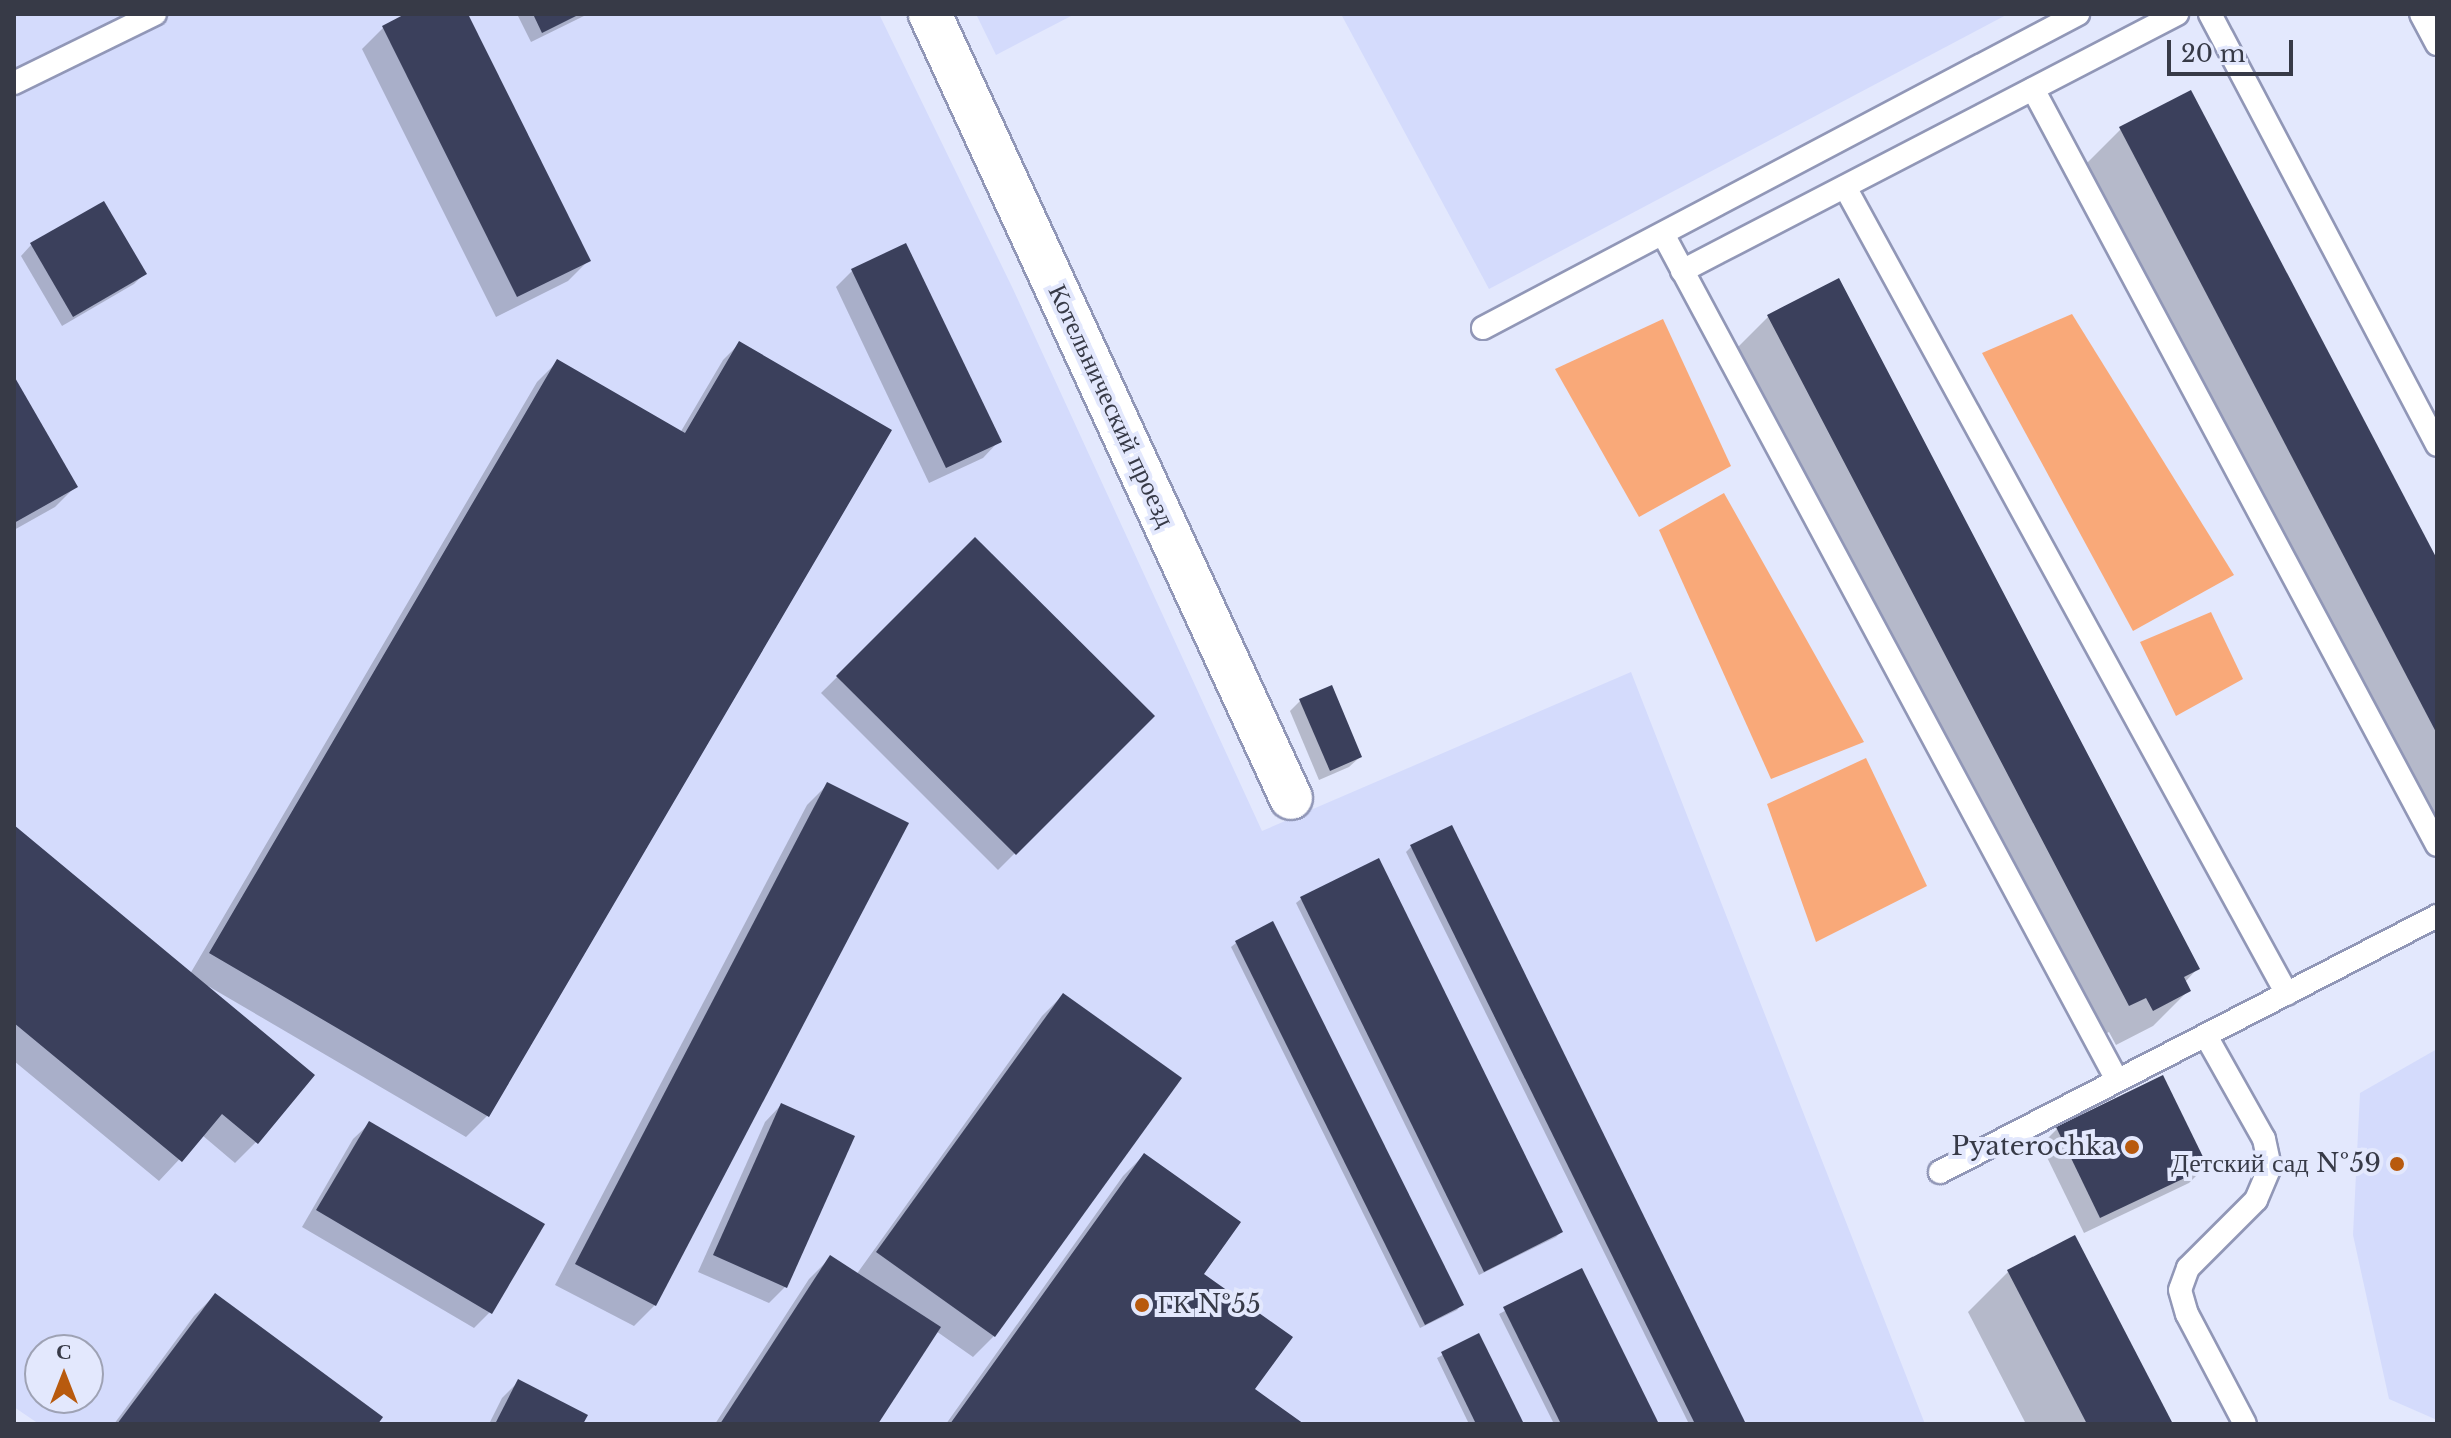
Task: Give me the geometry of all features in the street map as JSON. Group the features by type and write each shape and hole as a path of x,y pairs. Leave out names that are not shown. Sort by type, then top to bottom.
{"street":[{"name":"Котельнический проезд","path":"930,14 1291,798"}],"lane":[{"path":"14,83 155,14"},
{"path":"1483,328 2078,14"},
{"path":"1682,271 2177,14"},
{"path":"2210,14 2437,445"},
{"path":"2421,14 2437,44"},
{"path":"2033,89 2437,845"},
{"path":"1845,187 2287,994"},
{"path":"1663,234 2117,1080"},
{"path":"1940,1172 2437,916"},
{"path":"2206,1036 2264,1139 2270,1167 2256,1200 2188,1268 2180,1290 2187,1314 2245,1424"}],"shaded area":[{"path":"14,14 879,14 1013,289 1262,831 1631,672 1925,1424 39,1424 24,1414 104,1414 104,1334 24,1334 24,1414 14,1407"},
{"path":"976,14 1075,14 996,55"},
{"path":"1341,14 2008,14 1489,289"},
{"path":"2072,314 2234,575 2133,631 1982,353"},
{"path":"1663,319 1731,466 1639,517 1555,369"},
{"path":"1724,493 1864,742 1771,779 1659,530"},
{"path":"2211,612 2243,679 2176,716 2140,642"},
{"path":"1866,758 1927,886 1816,942 1767,804"},
{"name":"Детский сад №59","path":"2437,1049 2437,1420 2389,1399 2353,1235 2360,1093"}],"building":[{"path":"405,14 468,14 591,261 517,297 382,26"},
{"path":"533,14 580,14 542,33"},
{"path":"2191,90 2437,559 2437,734 2119,127"},
{"path":"104,201 147,274 73,317 30,243"},
{"path":"906,243 1002,442 946,468 851,269"},
{"path":"1839,278 2200,969 2184,977 2191,991 2153,1011 2146,998 2129,1006 1767,315"},
{"path":"739,341 892,430 489,1117 209,953 557,359 685,433"},
{"path":"14,376 78,487 14,523"},
{"path":"975,537 1155,716 1016,855 836,676"},
{"path":"1332,685 1362,757 1330,771 1299,699"},
{"path":"827,782 909,823 656,1306 575,1264"},
{"path":"14,825 315,1075 258,1144 222,1114 182,1162 14,1023"},
{"path":"1452,825 1746,1424 1695,1424 1410,845"},
{"path":"1379,858 1563,1232 1484,1272 1300,897"},
{"path":"1273,921 1464,1305 1425,1325 1235,941"},
{"path":"1063,993 1182,1078 995,1337 876,1252"},
{"name":"Pyaterochka","path":"2163,1075 2208,1167 2100,1218 2056,1127"},
{"path":"781,1103 855,1136 787,1288 713,1255"},
{"path":"369,1121 545,1224 492,1314 316,1210"},
{"name":"ГК №55","path":"1144,1153 1241,1222 1204,1274 1293,1337 1255,1389 1304,1424 950,1424"},
{"path":"2075,1235 2173,1424 2087,1424 2007,1270"},
{"path":"830,1255 941,1327 878,1424 720,1424"},
{"path":"1582,1268 1659,1424 1561,1424 1503,1307"},
{"path":"215,1293 383,1417 378,1424 117,1424"},
{"path":"1479,1333 1524,1424 1476,1424 1441,1352"},
{"path":"518,1379 588,1415 583,1424 495,1424"}],"place":[{"name":"Pyaterochka","path":"2132,1147"},
{"name":"Детский сад №59","path":"2397,1164"},
{"name":"ГК №55","path":"1142,1305"}]}
